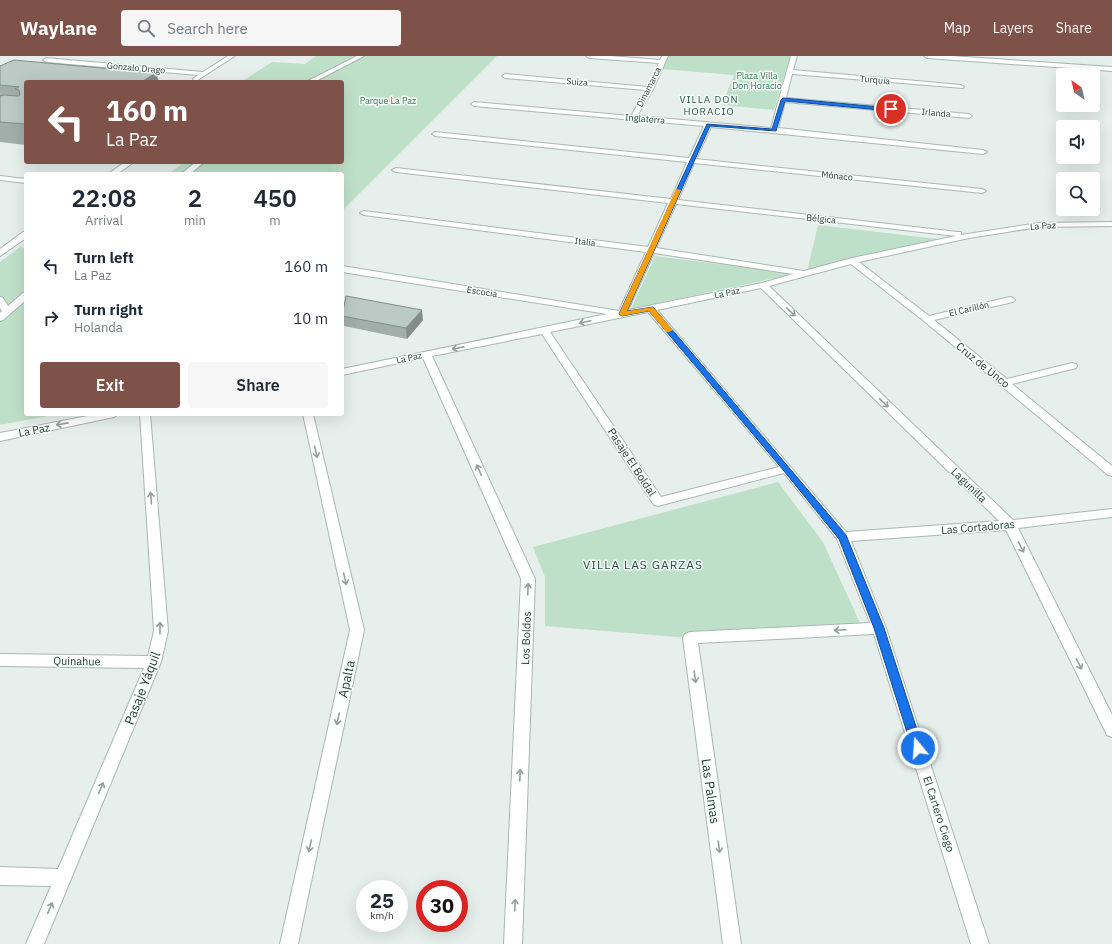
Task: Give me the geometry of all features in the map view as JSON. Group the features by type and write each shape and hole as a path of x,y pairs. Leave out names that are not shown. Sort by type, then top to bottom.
{"street":[{"path":"39,64 56,56"},
{"path":"194,80 232,56"},
{"path":"313,80 361,56"},
{"path":"589,56 664,59"},
{"path":"774,130 794,56"},
{"path":"926,56 1112,69"},
{"name":"Dinamarca","path":"633,118 650,89 664,59"},
{"name":"Gonzalo Drago","path":"46,60 203,74"},
{"name":"Turquía","path":"790,72 961,87"},
{"name":"Suiza","path":"505,76 650,89"},
{"name":"Irlanda","path":"783,100 969,116"},
{"name":"Inglaterra","path":"474,104 774,130 982,152"},
{"path":"622,314 708,125"},
{"name":"Mónaco","path":"434,134 982,191"},
{"path":"115,172 127,164"},
{"path":"188,172 198,164"},
{"name":"Bélgica","path":"396,170 969,236"},
{"path":"0,178 24,181"},
{"name":"Italia","path":"364,213 650,250 806,274"},
{"name":"La Paz","path":"344,372 763,285 852,261 969,236 1039,224 1112,224"},
{"path":"0,253 24,235"},
{"name":"Cruz de Unco","path":"852,261 927,319 1112,472"},
{"name":"Escocia","path":"344,269 622,314"},
{"name":"Lagunilla","path":"763,285 1010,524 1112,730"},
{"path":"0,300 3,315 24,297"},
{"name":"El Carillón","path":"927,319 1010,300"},
{"name":"El Cartero Ciego","path":"651,308 843,537 879,628 980,944"},
{"name":"Pasaje El Boldal","path":"545,331 658,502 787,469"},
{"name":"Los Boldos","path":"426,354 528,579 513,944"},
{"path":"1005,383 1072,366"},
{"name":"La Paz","path":"0,437 104,416"},
{"name":"Pasaje Yáquil","path":"35,944 154,662 161,631 145,416"},
{"name":"Apalta","path":"289,944 357,630 308,416"},
{"name":"Las Cortadoras","path":"843,537 1010,524 1112,513"},
{"name":"Las Palmas","path":"732,944 690,638 879,628"},
{"name":"Quinahue","path":"0,660 154,662"},
{"path":"0,876 63,878"}],"green space":[{"name":"Parque La Paz","path":"316,56 497,56 344,209 344,172 171,172 182,164 344,164 344,80 244,80 272,62 305,64"},
{"name":"Plaza Villa Don Horacio","path":"668,56 790,56 774,110 722,105 734,75 662,69"},
{"path":"818,225 946,240 807,272"},
{"path":"20,247 24,248 24,416 47,416 0,425 0,262"},
{"path":"655,256 794,274 631,309"},
{"path":"778,482 823,542 860,623 690,638 545,626 545,577 533,547"}],"building":[{"path":"14,60 156,73 144,80 24,80 24,124 0,122 0,96 20,95 19,90 15,89 19,87 0,85 0,66"},
{"path":"346,296 422,310 406,328 344,316"}],"slow traffic":[{"path":"669,330 651,308 622,314 650,250 679,190"}],"district":[{"name":"VILLA DON HORACIO","path":"709,104"},
{"name":"VILLA LAS GARZAS","path":"643,565"}],"route":[{"path":"891,109 783,100 774,130 708,125 622,314 651,308 843,537 879,628 918,748"}]}
